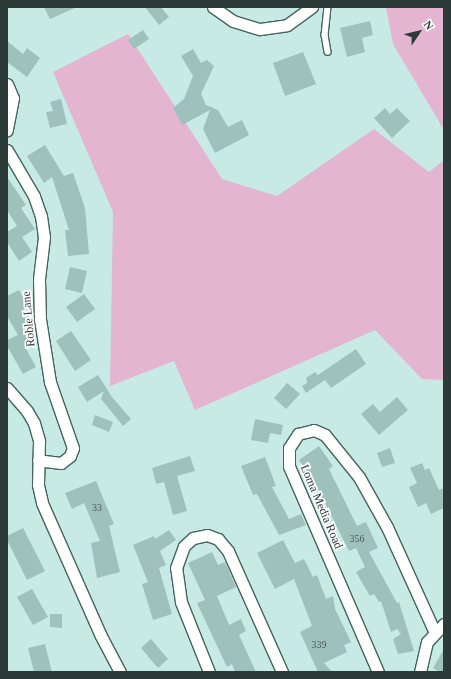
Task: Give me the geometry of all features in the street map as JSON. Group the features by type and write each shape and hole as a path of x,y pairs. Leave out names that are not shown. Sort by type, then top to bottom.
{"street":[{"path":"213,7 233,21 260,28 287,25 312,7"},
{"path":"7,84 13,98 7,130"},
{"name":"Roble Lane","path":"7,150 34,196 41,216 44,237 39,279 40,319 50,382 73,448 70,456 61,463 38,460"},
{"path":"7,388 28,411 34,422 39,441 38,484 42,503 101,636 120,672"},
{"name":"Loma Media Road","path":"378,672 289,466 288,448 298,434 314,430 325,435 359,477 387,527 435,633"},
{"path":"209,672 181,602 176,568 184,546 193,538 207,535 218,539 228,551 282,672"},
{"path":"420,672 427,642 444,624"}],"lane":[{"path":"328,7 325,35 328,52"}],"shaded area":[{"path":"386,7 444,7 444,130 393,44"},
{"path":"128,34 222,179 277,196 374,129 429,172 444,160 444,380 422,379 375,330 195,410 174,361 110,386 113,212 53,72"}],"building":[{"path":"44,7 77,7 50,19"},
{"path":"145,7 161,7 169,17 159,25"},
{"path":"370,21 373,35 362,38 365,52 347,57 340,28"},
{"path":"143,30 149,39 134,49 128,40"},
{"path":"7,41 23,54 27,48 40,58 27,77 7,62"},
{"path":"193,49 201,63 207,60 214,66 201,94 206,105 218,110 228,127 242,120 249,135 215,153 203,129 210,110 182,125 173,108 184,99 193,76 181,56"},
{"path":"303,52 316,84 285,96 273,63"},
{"path":"61,99 67,124 50,128 46,112 53,111 50,102"},
{"path":"385,108 390,114 397,108 410,121 392,138 374,118"},
{"path":"45,145 64,176 73,173 85,208 89,254 68,256 65,230 69,230 52,177 44,183 27,156"},
{"path":"7,177 26,205 21,208 35,229 22,237 32,252 19,261 7,242 7,232 17,226 7,210"},
{"path":"70,267 87,271 82,293 65,289"},
{"path":"19,290 28,307 21,311 27,321 23,324 32,341 24,345 36,367 23,374 7,346 7,340 18,335 7,316 7,296"},
{"path":"84,294 95,309 77,322 66,307"},
{"path":"71,331 91,360 75,371 56,341"},
{"path":"356,349 366,364 331,388 325,380 306,393 302,386 307,383 306,378 315,372 318,375"},
{"path":"98,375 112,397 131,419 123,426 101,399 104,391 87,402 78,387"},
{"path":"287,383 300,394 286,409 274,398"},
{"path":"397,397 408,410 379,435 361,414 373,404 380,412"},
{"path":"95,415 113,422 109,432 92,425"},
{"path":"255,419 283,425 281,435 270,433 268,443 251,440"},
{"path":"319,446 333,466 329,469 357,526 366,522 378,548 369,552 397,603 399,602 414,651 398,654 393,639 401,634 397,629 391,632 381,601 379,602 374,594 370,596 356,572 365,567 356,548 349,551 315,483 299,460"},
{"path":"390,448 395,463 382,467 377,453"},
{"path":"190,456 195,471 177,476 187,511 173,515 164,482 156,484 152,468"},
{"path":"265,457 276,486 272,487 289,519 301,514 306,525 279,535 257,494 253,495 241,466"},
{"path":"422,463 425,470 429,468 439,490 444,488 444,508 431,514 426,503 418,507 409,487 417,483 410,468"},
{"path":"96,481 114,524 109,526 120,572 97,578 91,543 100,541 84,503 72,509 65,493"},
{"path":"23,528 45,571 27,580 7,540 7,536"},
{"path":"169,530 176,540 160,551 166,565 159,568 172,614 153,620 142,584 148,582 133,545 154,536 155,539"},
{"path":"283,540 295,563 304,559 313,577 317,575 326,599 333,596 335,609 351,642 344,645 347,652 324,663 332,672 318,672 300,632 312,626 294,579 275,589 257,553"},
{"path":"212,552 218,565 225,562 236,587 217,596 229,625 241,619 246,631 239,635 256,672 235,672 232,664 227,667 197,603 205,600 188,563"},
{"path":"32,589 48,617 33,625 17,597"},
{"path":"50,614 62,614 62,628 50,627"},
{"path":"151,639 168,659 158,668 141,648"},
{"path":"45,644 52,672 34,672 28,648"},
{"path":"444,649 444,672 439,672 433,668"}]}
